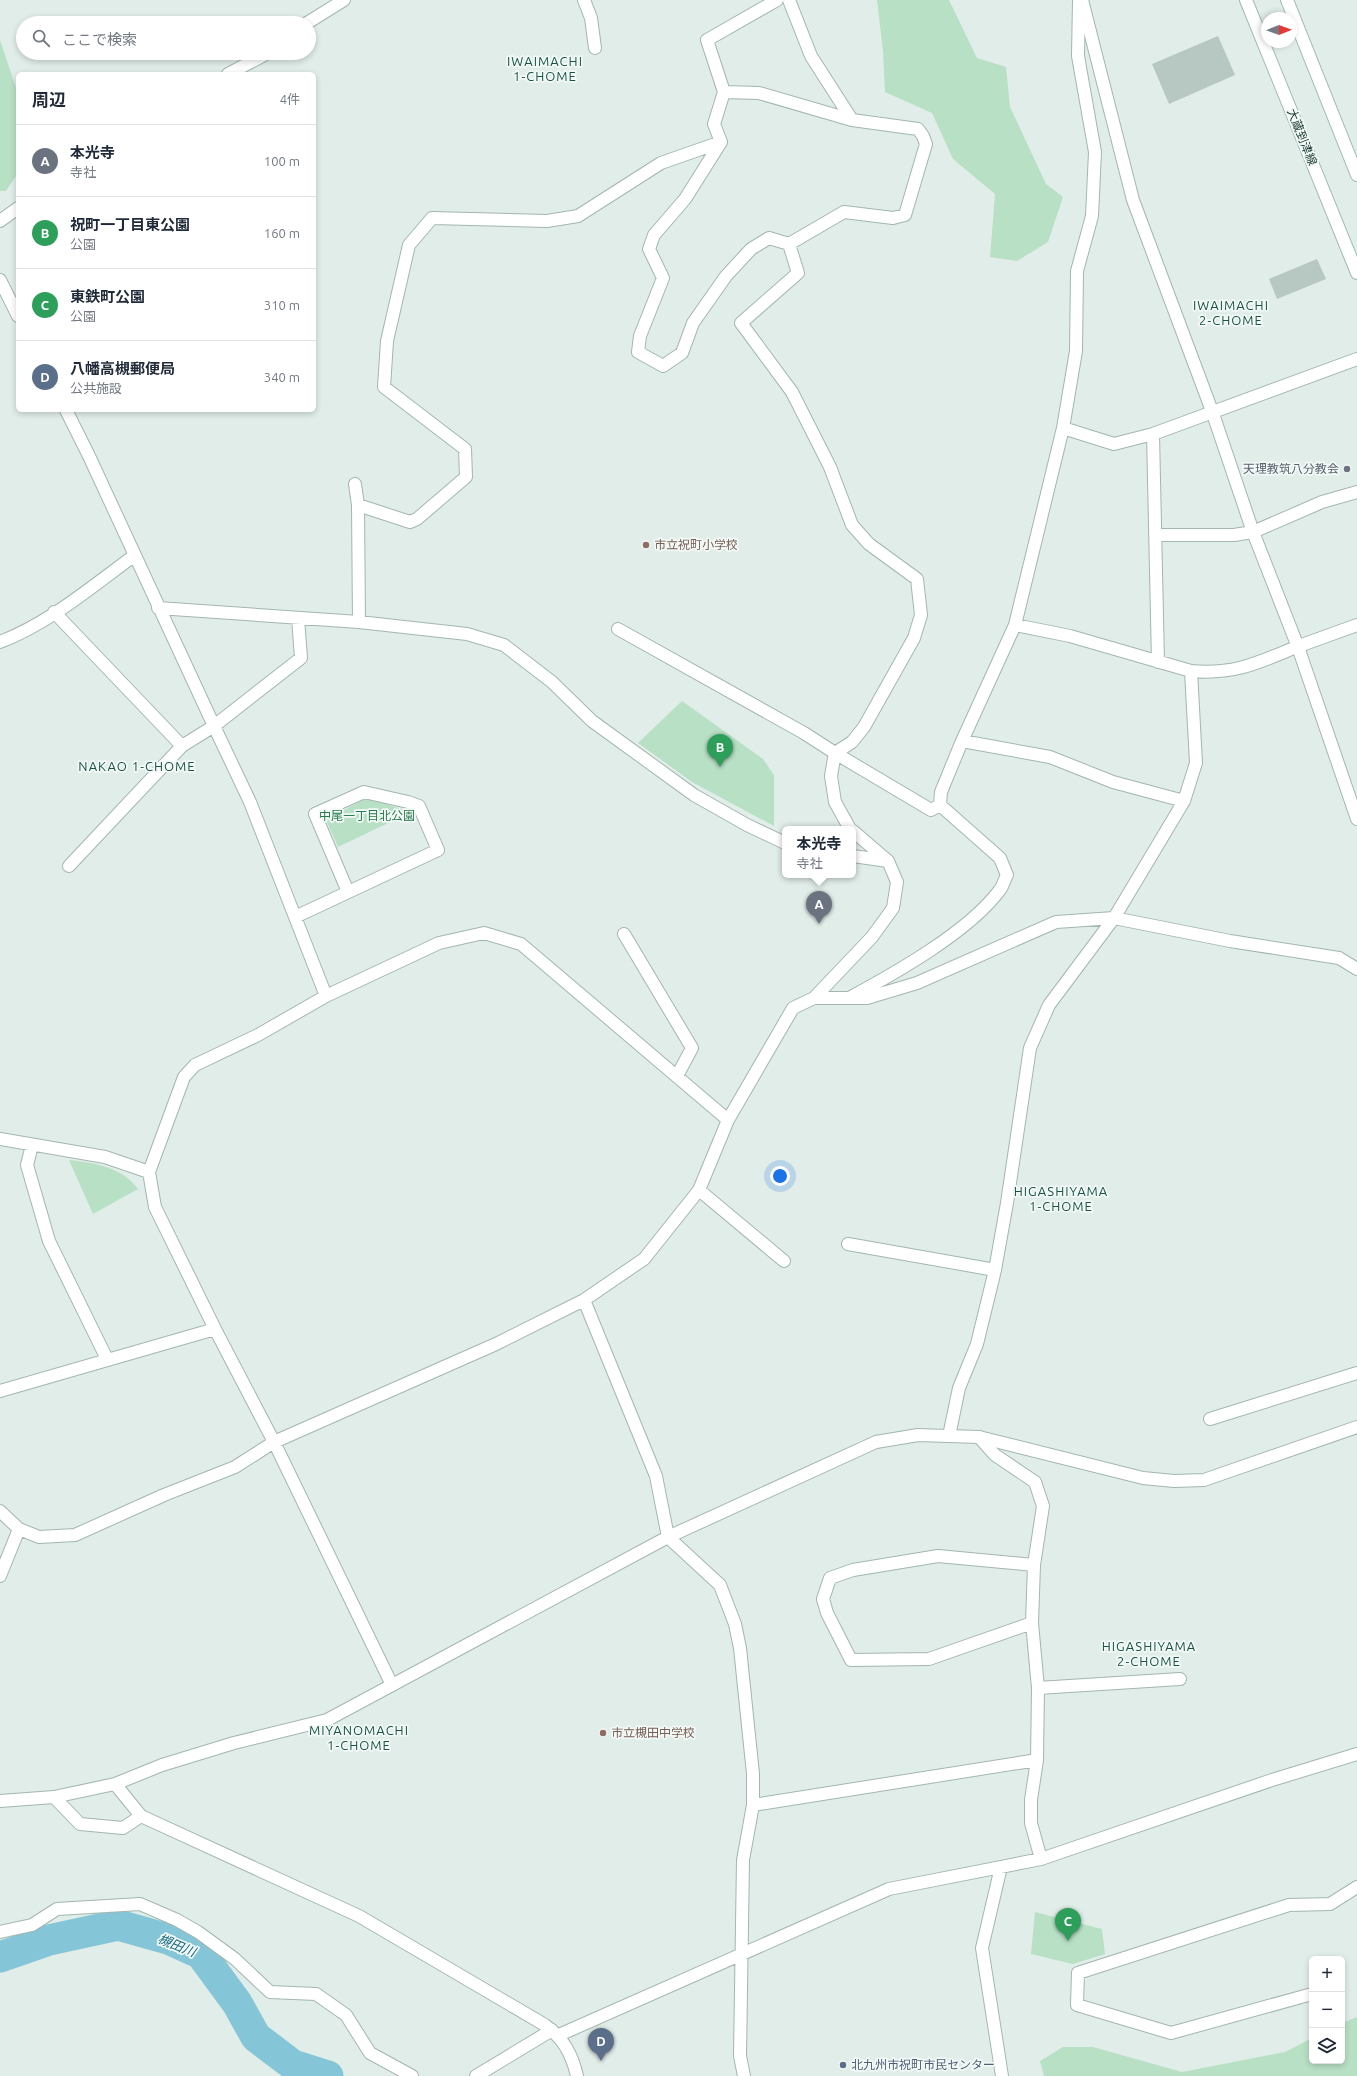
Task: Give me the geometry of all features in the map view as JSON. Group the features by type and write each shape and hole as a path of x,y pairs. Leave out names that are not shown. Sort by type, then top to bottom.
{"street":[{"path":"316,16 344,0"},
{"path":"584,0 591,18 595,48"},
{"path":"721,142 714,124 724,92 707,40 777,0"},
{"path":"788,0 811,56 852,120"},
{"path":"1080,0 1133,200 1212,411 1253,532 1298,647 1357,819"},
{"path":"940,805 941,792 962,741 1015,625 1063,428 1076,351 1077,271 1092,216 1095,152 1078,56 1080,0"},
{"name":"大蔵到津線","path":"1246,0 1357,273"},
{"path":"1287,0 1357,175"},
{"path":"232,72 255,60"},
{"path":"721,142 685,199 654,235 649,249 663,278 640,336 638,352 663,366 682,353 693,323 726,276 751,249 770,238 789,244 844,212 893,218 905,215 926,144 918,129 852,120 758,93 724,92"},
{"path":"358,505 410,522 416,519 466,477 465,449 384,387 387,341 408,245 432,218 547,221 578,216 661,163 721,142"},
{"path":"0,221 16,209"},
{"path":"789,244 798,273 741,323 792,392 830,467 852,525 869,544 917,579 921,615 914,638 864,727 852,742 835,753 831,776 835,802 848,826"},
{"path":"0,280 16,312"},
{"path":"1063,428 1114,444 1153,434 1212,411 1357,359"},
{"path":"67,412 250,802 326,996"},
{"path":"1153,434 1158,662"},
{"path":"355,484 358,505 359,622"},
{"path":"1155,535 1234,535 1253,532 1322,502 1357,492"},
{"path":"0,642 12,637 54,612 135,555"},
{"path":"158,608 359,622 467,634 504,644 552,682 592,722 694,795 746,825 782,842"},
{"path":"54,612 182,746"},
{"path":"69,866 182,746 214,726 301,658 298,618"},
{"path":"1015,625 1070,636 1191,671 1210,673 1261,663 1298,647 1357,625"},
{"path":"618,629 804,733 931,810 940,805"},
{"path":"948,1436 959,1388 977,1344 994,1270 1007,1203 1030,1048 1049,1005 1114,918 1179,812 1196,763 1191,671"},
{"path":"962,741 1050,757 1113,782 1184,800"},
{"path":"295,917 438,850 420,806 364,792 315,814 348,892"},
{"path":"850,998 887,978 939,944 976,916 1000,890 1007,875 1000,858 940,805"},
{"path":"0,1511 19,1529 39,1537 75,1535 164,1495 235,1467 274,1442 475,1353 584,1300 644,1259 699,1190 728,1120 793,1008 814,998 872,937 893,908 898,882 888,861 856,834"},
{"path":"856,856 888,861"},
{"path":"814,998 867,998 917,983 1056,922 1114,918 1230,941 1339,958 1357,969"},
{"path":"392,1684 274,1442 154,1207 149,1172 184,1077 195,1065 258,1035 326,996 439,943 484,933 522,944 728,1120"},
{"path":"624,934 692,1048 677,1076"},
{"path":"0,1139 105,1157 149,1172"},
{"path":"32,1145 27,1165 49,1241 106,1359"},
{"path":"699,1190 784,1261"},
{"path":"848,1244 994,1270"},
{"path":"584,1300 656,1476 668,1537 720,1585 735,1624 740,1648 752,1766 754,1806 743,1860 740,1956 740,2056 744,2076"},
{"path":"0,1391 106,1359 215,1329"},
{"path":"1210,1419 1357,1373"},
{"path":"0,1801 54,1797 115,1784 162,1765 234,1743 327,1720 668,1537 876,1442 918,1435 979,1437 1144,1478 1174,1481 1204,1480 1357,1427"},
{"path":"979,1437 994,1455 1035,1482 1043,1506 1034,1565 1032,1623 1038,1688 1037,1760 1031,1800 1031,1823 1041,1859"},
{"path":"0,1576 19,1529"},
{"path":"1032,1623 929,1659 851,1660 827,1613 823,1599 830,1578 853,1570 938,1556 1034,1565"},
{"path":"1038,1688 1180,1678"},
{"path":"476,2076 555,2032 740,1956 889,1889 1041,1859 1272,1780 1357,1754"},
{"path":"754,1806 1037,1760"},
{"path":"115,1784 141,1816 359,1916 555,2032 573,2058 577,2076"},
{"path":"54,1797 80,1824 123,1828 141,1816"},
{"path":"1001,1867 982,1948 1002,2076"},
{"path":"1309,1995 1171,2033 1077,2005 1078,1973 1289,1905 1330,1904 1357,1887"},
{"path":"0,1932 32,1925 57,1909 140,1904 177,1920 198,1932 236,1959 270,1992 316,1994 346,2015 370,2053 412,2076"}],"green space":[{"path":"877,0 949,0 977,58 1006,67 1010,107 1046,184 1063,197 1048,242 1017,261 990,257 995,194 953,159 932,113 885,92 883,51"},
{"path":"0,40 16,88 16,176 6,191 0,191"},
{"path":"682,701 763,759 774,775 774,826 692,782 638,743"},
{"name":"中尾一丁目北公園","path":"367,798 411,812 338,847 327,822 331,817"},
{"path":"69,1160 107,1167 124,1176 138,1189 93,1214"},
{"path":"1035,1912 1102,1929 1105,1954 1073,1964 1031,1954"},
{"path":"1357,2017 1357,2076 1044,2076 1040,2061 1063,2047 1093,2047 1182,2072 1285,2052 1309,2040 1309,2064 1345,2064 1345,2022"}],"building":[{"path":"1218,36 1235,75 1169,104 1152,64"},
{"path":"1317,259 1326,279 1277,299 1269,279"}],"waterway":[{"name":"槻田川","path":"0,1957 49,1940 118,1925 168,1939 201,1954 237,2003 256,2037 293,2065 328,2076"}],"place":[{"name":"天理教筑八分教会","path":"1347,469"},
{"name":"市立祝町小学校","path":"646,545"},
{"name":"祝町一丁目東公園","path":"720,767"},
{"name":"本光寺","path":"819,924"},
{"name":"市立槻田中学校","path":"603,1733"},
{"name":"東鉄町公園","path":"1068,1941"},
{"name":"八幡高槻郵便局","path":"601,2061"},
{"name":"北九州市祝町市民センター","path":"843,2065"}],"district":[{"name":"IWAIMACHI 1-CHOME","path":"545,68"},
{"name":"IWAIMACHI 2-CHOME","path":"1231,312"},
{"name":"NAKAO 1-CHOME","path":"137,766"},
{"name":"HIGASHIYAMA 1-CHOME","path":"1061,1198"},
{"name":"HIGASHIYAMA 2-CHOME","path":"1149,1654"},
{"name":"MIYANOMACHI 1-CHOME","path":"359,1738"}]}
